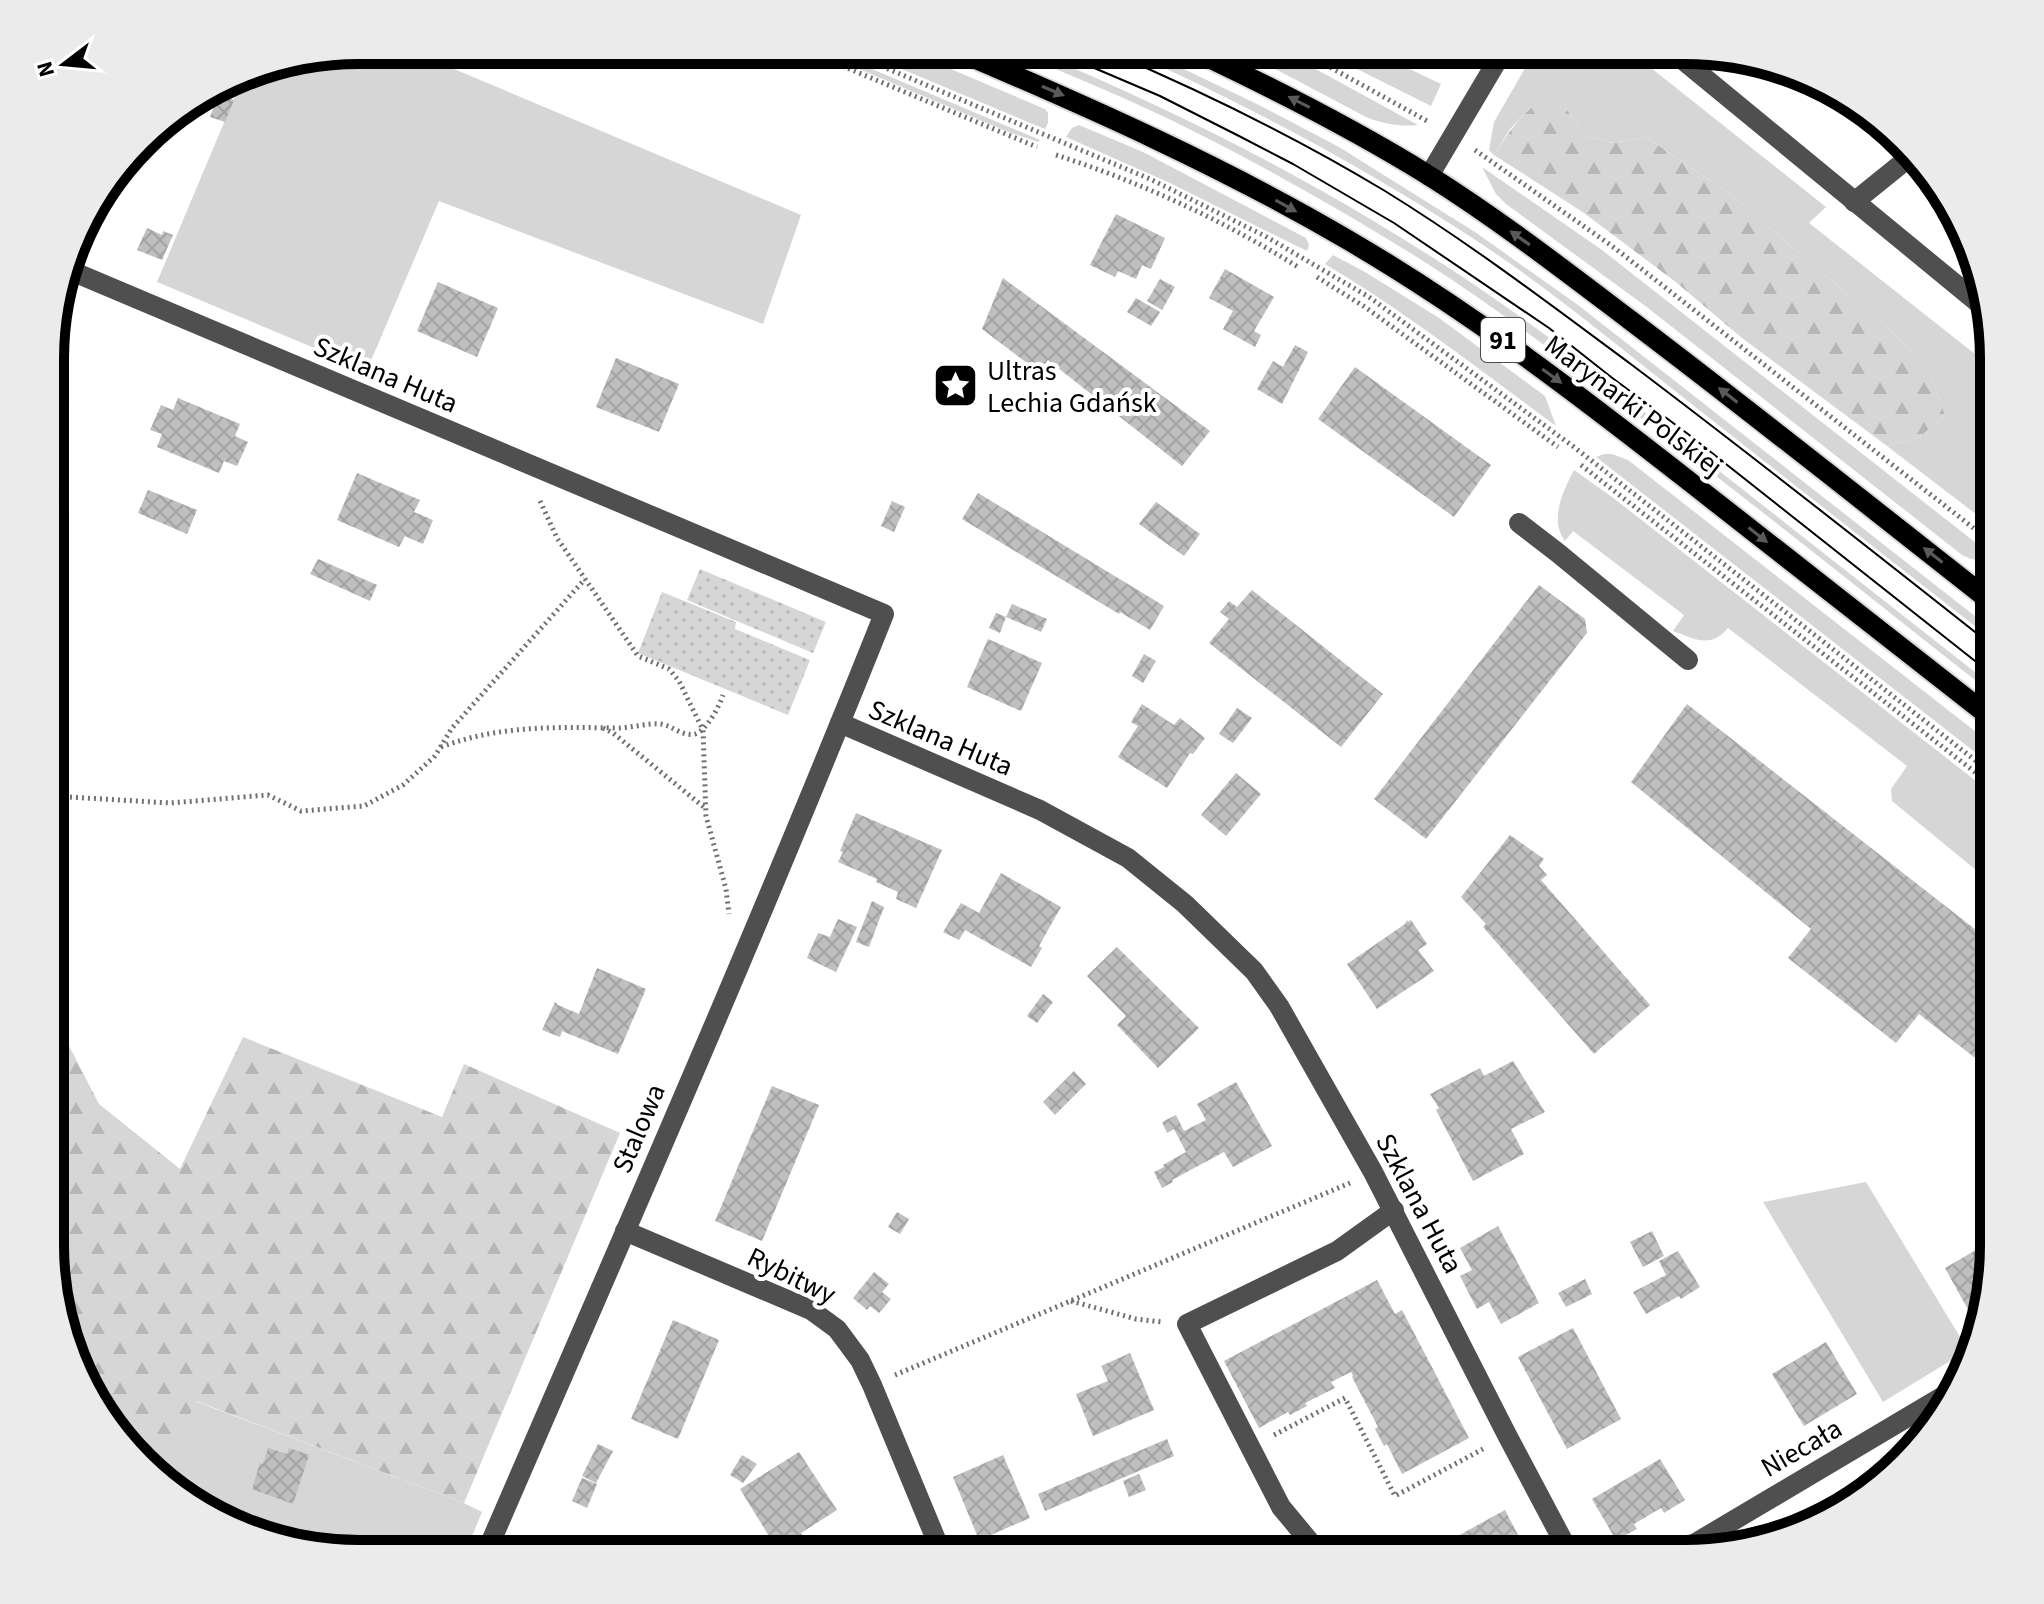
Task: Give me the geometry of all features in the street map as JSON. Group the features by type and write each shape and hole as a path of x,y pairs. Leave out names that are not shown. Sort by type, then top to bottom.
{"main road":[{"name":"Marynarki Polskiej","path":"988,64 1074,100 1231,175 1349,240 1475,321 1600,412 1980,709"},
{"path":"1222,64 1321,113 1429,176 1535,249 1704,376 1980,593"}],"street":[{"path":"1429,176 1495,64"},
{"path":"1688,64 1973,299"},
{"path":"1854,202 1904,162"},
{"name":"Szklana Huta","path":"77,273 884,614 840,723 1040,810 1128,858 1185,904 1254,971 1279,1006 1394,1210 1563,1540"},
{"path":"1519,523 1688,660"},
{"name":"Stalowa","path":"492,1540 840,723"},
{"path":"1308,1540 1281,1507 1187,1324 1337,1251 1394,1210"},
{"name":"Rybitwy","path":"625,1231 811,1310 837,1329 860,1360 872,1385 936,1540"},
{"name":"Niecała","path":"1702,1539 1935,1401"}],"path":[{"path":"838,64 1037,147"},
{"path":"876,64 1150,179 1265,236 1369,297 1574,447 1980,764"},
{"path":"1324,64 1453,135 1612,246 1980,533"},
{"path":"1056,155 1094,167 1180,203 1298,267"},
{"path":"1317,277 1365,307 1558,447"},
{"path":"1581,465 1980,776"},
{"path":"539,499 557,538 638,656 669,669 679,681 703,730 706,816 726,889 730,917"},
{"path":"64,797 170,803 268,795 301,811 364,806 403,785 435,756 452,728 585,579"},
{"path":"440,747 462,739 525,728 621,728 661,724 687,735 703,730 723,695"},
{"path":"600,727 613,733 706,809"},
{"path":"872,1385 1359,1180"},
{"path":"1071,1301 1136,1319 1187,1324"},
{"path":"1249,1447 1345,1398 1395,1496 1495,1443"}],"green space":[{"path":"442,64 801,215 763,324 439,201 367,370 157,282 238,90 283,74 340,65"},
{"path":"847,64 860,64 1040,140 1038,142"},
{"path":"889,64 939,64 1045,109 1048,123 1045,129"},
{"path":"1043,64 1063,64 1171,112 1304,181 1433,258 1559,345 1980,676 1980,684 1651,426 1450,278 1280,177 1126,99"},
{"path":"1155,64 1173,64 1339,147 1475,232 1578,305 1980,620 1980,630 1499,255 1387,185 1214,92"},
{"path":"1266,64 1307,64 1418,125 1405,126 1368,118"},
{"path":"1347,64 1399,64 1441,84 1431,106"},
{"path":"1527,64 1646,64 1826,207 1809,223 1980,358 1980,517 1887,446 1920,437 1945,415 1932,377 1897,336 1731,195 1646,137 1613,143 1583,135 1563,103 1530,108 1510,129 1494,155 1489,150 1494,122"},
{"path":"1543,98 1563,103 1583,135 1613,143 1646,137 1731,195 1897,336 1932,377 1945,415 1920,437 1887,446 1742,338 1677,283 1584,213 1494,155 1516,124"},
{"path":"1079,125 1143,152 1306,238 1309,245 1307,251 1170,183 1066,137 1072,128"},
{"path":"1482,167 1602,250 1980,546 1980,560 1962,555 1648,308 1496,194"},
{"path":"1333,255 1439,318 1545,396 1556,426 1414,322 1325,264"},
{"path":"1612,454 1628,460 1980,735 1980,756 1596,457"},
{"path":"1574,470 1980,784 1980,872 1892,801 1891,789 1907,766 1728,628 1708,640 1673,631 1684,615 1573,531 1565,541 1558,524 1562,496"},
{"path":"700,569 826,622 813,653 687,600"},
{"path":"662,592 736,622 735,629 810,660 788,715 638,653"},
{"path":"64,1036 99,1104 180,1169 243,1037 442,1117 464,1064 620,1133 464,1503 196,1401 166,1468 125,1425 86,1358 74,1321 65,1264"},
{"path":"1866,1182 1963,1342 1959,1356 1883,1402 1763,1202"},
{"path":"195,1401 482,1512 470,1540 321,1537 283,1530 246,1518 195,1490 166,1467"}],"building":[{"path":"224,97 234,100 225,122 210,117 215,102"},
{"path":"1116,214 1165,238 1151,269 1142,265 1136,279 1118,271 1115,277 1090,265"},
{"path":"147,228 162,235 163,231 173,235 162,260 137,250"},
{"path":"1225,269 1274,297 1254,331 1261,335 1255,347 1223,329 1233,311 1209,298"},
{"path":"1003,278 1210,431 1182,466 1048,360 1039,372 982,329"},
{"path":"1160,279 1175,287 1162,310 1147,301"},
{"path":"438,282 498,308 477,357 417,331"},
{"path":"1136,298 1160,312 1151,326 1127,312"},
{"path":"1295,345 1308,352 1282,404 1257,389 1273,361 1283,367"},
{"path":"616,358 679,384 659,432 596,407"},
{"path":"1355,367 1491,465 1454,517 1318,419"},
{"path":"178,398 240,424 235,436 248,442 237,466 224,461 219,473 157,447 162,434 150,430 161,405 173,410"},
{"path":"357,473 420,500 414,512 433,520 423,544 405,536 399,547 337,520"},
{"path":"148,490 197,510 187,534 138,513"},
{"path":"978,493 1164,606 1150,630 962,519"},
{"path":"892,501 905,507 894,532 881,526"},
{"path":"1156,502 1200,534 1184,556 1139,524"},
{"path":"318,559 377,585 370,601 310,574"},
{"path":"1539,585 1585,619 1587,633 1426,839 1374,799"},
{"path":"1252,590 1383,694 1341,747 1209,643 1229,619 1220,612 1229,601 1237,607"},
{"path":"1012,604 1047,619 1041,632 1006,617"},
{"path":"996,613 1006,617 1000,633 989,628"},
{"path":"988,639 1042,663 1021,711 967,687"},
{"path":"1144,654 1156,661 1143,683 1132,676"},
{"path":"1142,704 1174,725 1180,718 1205,738 1193,754 1190,753 1167,788 1118,757 1138,726 1131,722"},
{"path":"1687,704 1980,933 1980,1062 1919,1014 1896,1043 1788,958 1811,929 1631,782"},
{"path":"1237,708 1252,718 1233,743 1219,734"},
{"path":"1236,773 1261,794 1226,836 1201,815"},
{"path":"856,813 942,850 916,908 896,899 898,892 876,882 877,879 838,862"},
{"path":"1510,835 1544,859 1539,866 1547,875 1541,880 1650,1005 1594,1054 1483,927 1486,924 1461,897"},
{"path":"1001,873 1061,907 1031,967 965,930 959,940 943,932 961,903 979,913"},
{"path":"872,901 884,907 869,947 856,942"},
{"path":"838,919 857,927 836,972 807,958 818,933 830,937"},
{"path":"1411,920 1427,944 1418,950 1434,971 1377,1009 1347,964"},
{"path":"1117,947 1199,1028 1158,1068 1117,1025 1126,1016 1087,976"},
{"path":"597,968 646,989 618,1054 562,1031 560,1037 542,1030 555,1002 579,1014"},
{"path":"1043,994 1053,1002 1037,1023 1027,1016"},
{"path":"1513,1061 1545,1112 1511,1129 1524,1154 1473,1181 1430,1094 1480,1068 1484,1076"},
{"path":"1074,1071 1086,1084 1055,1115 1043,1102"},
{"path":"1236,1082 1272,1146 1233,1167 1224,1152 1162,1188 1154,1172 1186,1152 1174,1129 1167,1133 1162,1122 1176,1115 1184,1131 1206,1120 1197,1104"},
{"path":"772,1086 819,1105 762,1241 715,1221"},
{"path":"897,1212 909,1219 900,1234 888,1227"},
{"path":"1498,1226 1539,1303 1501,1324 1489,1302 1477,1309 1460,1276 1472,1270 1460,1248"},
{"path":"1652,1231 1664,1256 1643,1267 1630,1242"},
{"path":"1980,1248 1971,1315 1945,1268"},
{"path":"1678,1251 1700,1287 1646,1314 1633,1292 1666,1275 1659,1261"},
{"path":"874,1272 889,1284 882,1292 891,1299 879,1313 870,1306 867,1310 853,1298"},
{"path":"1585,1279 1592,1294 1566,1307 1558,1293"},
{"path":"1377,1280 1395,1314 1402,1310 1469,1438 1402,1474 1387,1444 1384,1446 1375,1429 1378,1427 1351,1372 1331,1382 1335,1388 1305,1403 1307,1406 1290,1415 1288,1412 1259,1428 1224,1361"},
{"path":"673,1320 719,1340 678,1439 631,1419"},
{"path":"1573,1328 1621,1419 1567,1449 1518,1357"},
{"path":"1826,1342 1857,1394 1804,1426 1772,1374"},
{"path":"1130,1353 1154,1410 1093,1436 1076,1394 1108,1381 1101,1366"},
{"path":"1167,1439 1174,1456 1045,1511 1038,1494"},
{"path":"598,1444 613,1451 596,1483 582,1476"},
{"path":"268,1448 287,1454 289,1448 309,1455 293,1504 252,1489"},
{"path":"799,1452 837,1510 801,1533 806,1540 771,1540 740,1489"},
{"path":"742,1455 757,1464 743,1483 730,1475"},
{"path":"1003,1455 1030,1518 979,1540 953,1477"},
{"path":"1660,1459 1685,1500 1664,1513 1661,1508 1634,1524 1637,1529 1616,1540 1592,1499"},
{"path":"1139,1474 1146,1490 1129,1497 1123,1481"},
{"path":"582,1478 597,1484 587,1508 572,1501"},
{"path":"1505,1510 1521,1540 1450,1540"}],"tram line":[{"path":"1085,64 1160,96 1293,164 1394,223 1549,328 1980,665"},
{"path":"1136,64 1283,133 1385,191 1448,232 1678,400 1980,636"}],"place":[{"name":"Ultras Lechia Gdańsk","path":"956,386"}]}
